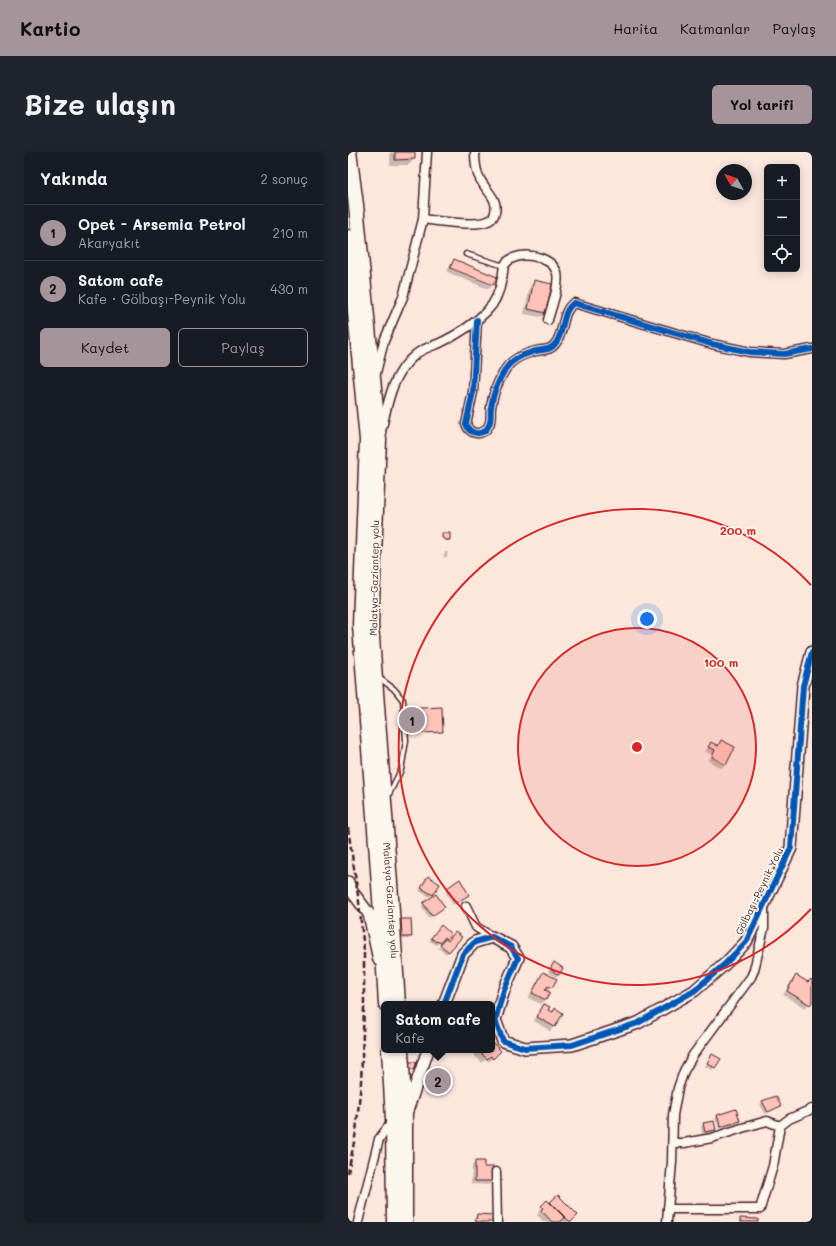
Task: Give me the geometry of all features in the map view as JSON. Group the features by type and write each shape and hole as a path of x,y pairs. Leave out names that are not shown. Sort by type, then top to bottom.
{"highway":[{"name":"Malatya-Gaziantep yolu","path":"349,152 356,205 379,440 371,624 398,1001"},
{"name":"Malatya-Gaziantep yolu","path":"348,237 367,440 360,625 386,1001"},
{"path":"389,1053 399,1119 405,1222"},
{"path":"394,1222 399,1119 400,1053"}],"street":[{"path":"373,383 384,341 403,297 423,219 427,152"},
{"path":"423,219 481,224 489,221 493,217 496,210 495,204 493,198 479,178 475,152"},
{"path":"379,440 391,389 405,364 416,354 445,340 478,320 489,309 500,292 504,266 514,258 527,255 539,257 550,263 557,272 557,286 548,320"},
{"path":"478,320 473,392 466,424 468,428 475,433 481,433 488,427 491,421 490,413 492,400 506,368 517,358 536,351 548,350 556,344 566,313 570,306 574,303 712,344 750,352 784,354 812,349"},
{"name":"Gölbaşı-Peynik Yolu","path":"492,937 511,947 518,958 504,990 495,1020 503,1041 524,1048 572,1045 638,1022 694,991 726,963 746,942 791,848 803,686 812,652"},
{"path":"348,882 350,889 369,914 385,986"},
{"path":"667,1222 675,1101 678,1088 684,1070 693,1055 751,977 764,928 764,903"},
{"path":"466,906 476,927 492,937"},
{"path":"445,1001 463,954 475,942 492,937"},
{"path":"358,1222 379,1139 399,1119 427,1053"},
{"path":"668,1209 760,1209 773,1166 780,1126 789,1118 812,1109"},
{"path":"672,1143 684,1143 712,1138 767,1121 780,1126"},
{"path":"496,1172 497,1222"}],"lane":[{"path":"466,254 504,266"},
{"path":"375,675 394,689 403,700 406,741 402,770 384,804"}],"building":[{"path":"395,152 415,152 415,159 395,160"},
{"path":"454,259 497,277 493,285 450,268"},
{"path":"534,280 552,284 546,313 528,309"},
{"path":"442,533 450,533 450,540 445,540 442,537"},
{"path":"442,707 443,732 404,734 403,709"},
{"path":"721,740 735,747 726,765 712,757 715,750 708,747 711,742 718,746"},
{"path":"428,876 440,884 433,895 421,888"},
{"path":"460,879 469,895 456,903 447,888"},
{"path":"436,894 445,907 432,916 423,903"},
{"path":"401,919 411,919 412,937 402,937"},
{"path":"441,925 451,934 447,939 445,937 440,943 431,938"},
{"path":"455,932 462,937 449,952 440,945 445,939 448,941"},
{"path":"554,962 563,968 559,975 550,969"},
{"path":"543,972 557,979 552,988 548,986 545,990 550,992 546,1000 532,993"},
{"path":"796,975 808,982 811,979 812,980 812,1002 810,1005 787,991"},
{"path":"544,1004 550,1007 548,1010 553,1012 555,1008 563,1013 555,1027 537,1017"},
{"path":"495,1045 501,1051 493,1059 491,1056 487,1059 481,1053 495,1053"},
{"path":"712,1054 721,1059 715,1068 707,1063"},
{"path":"409,1062 416,1062 416,1069 409,1069"},
{"path":"430,1071 447,1071 446,1092 429,1091"},
{"path":"776,1096 781,1106 768,1112 762,1101"},
{"path":"736,1109 740,1121 721,1127 717,1115"},
{"path":"714,1121 716,1130 705,1132 703,1123"},
{"path":"475,1161 484,1161 484,1167 494,1167 493,1181 475,1181"},
{"path":"558,1195 578,1215 571,1222 550,1202"},
{"path":"547,1200 565,1218 560,1222 552,1222 541,1210 543,1208 541,1206"},
{"path":"477,1214 494,1215 493,1222 476,1222"},
{"path":"740,1218 758,1219 758,1222 740,1222"}],"railway":[{"path":"348,828 359,902 364,951 364,1008 361,1082 356,1132 348,1173"}],"cycle path":[{"path":"477,320 473,392 466,424 471,431 477,433 481,433 487,429 489,425 494,392 508,366 522,355 549,349 553,346 558,339 567,311 574,303 712,344 750,352 784,354 812,349"},
{"path":"495,1020 503,1041 525,1048 572,1045 638,1023 694,991 726,963 746,942 791,848 803,686 812,652"},
{"path":"445,1001 463,954 475,942 492,937 511,947 518,958 504,990 495,1020"}],"place":[{"name":"Opet - Arsemia Petrol","path":"412,720"},
{"name":"Satom cafe","path":"438,1081"}]}
